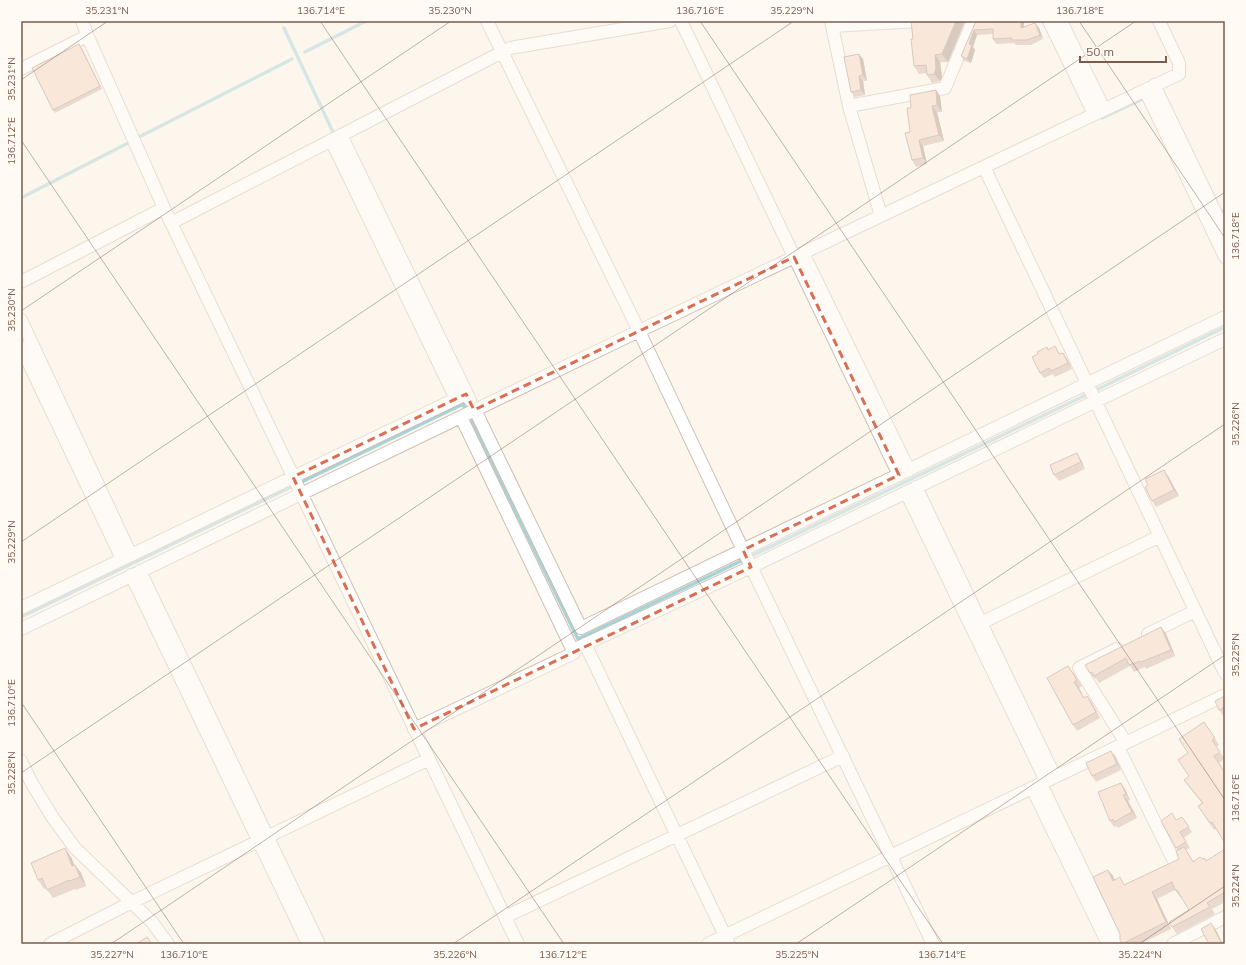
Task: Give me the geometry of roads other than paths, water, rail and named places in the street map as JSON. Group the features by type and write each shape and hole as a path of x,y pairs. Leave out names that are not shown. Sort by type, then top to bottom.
{"street":[{"path":"82,21 87,36 171,223 518,944"},
{"path":"487,21 639,331 933,944"},
{"path":"171,223 510,48 670,21"},
{"path":"681,21 799,255 904,473"},
{"path":"882,216 849,106 832,24 919,21"},
{"path":"849,106 945,88 973,21"},
{"path":"1049,21 1099,112"},
{"path":"1061,21 1099,112"},
{"path":"21,608 126,557 461,417 1178,74 1179,63 1159,21"},
{"path":"21,69 87,36"},
{"path":"1150,88 1220,207 1225,232"},
{"path":"1150,88 1225,257"},
{"path":"336,138 461,397 475,410 581,628 1225,317"},
{"path":"984,167 1225,673"},
{"path":"21,282 164,208"},
{"path":"21,320 126,557"},
{"path":"414,730 574,653 578,648 751,567 1225,338"},
{"path":"21,347 126,557"},
{"path":"21,629 136,573 461,397"},
{"path":"461,417 673,837 720,941 891,856 1225,695"},
{"path":"911,490 981,623 1108,944"},
{"path":"911,490 1118,944"},
{"path":"981,623 1160,536"},
{"path":"136,573 263,839 308,944"},
{"path":"1140,638 1195,611"},
{"path":"1127,644 1079,668 1122,745 1173,859"},
{"path":"505,917 842,756"},
{"path":"50,944 132,902 429,759"},
{"path":"21,761 26,785 76,848 152,922 168,944"},
{"path":"263,839 319,944"},
{"path":"1173,944 1225,917"}],"waterway":[{"path":"305,52 366,21"},
{"path":"284,28 333,132"},
{"path":"139,137 292,59"},
{"path":"1102,118 1143,99"},
{"path":"21,198 130,142"},
{"path":"1096,390 1225,327"},
{"path":"21,335 26,345"},
{"path":"751,556 1086,395"},
{"path":"21,617 463,404 465,408"},
{"path":"470,418 578,639 743,560"}]}
